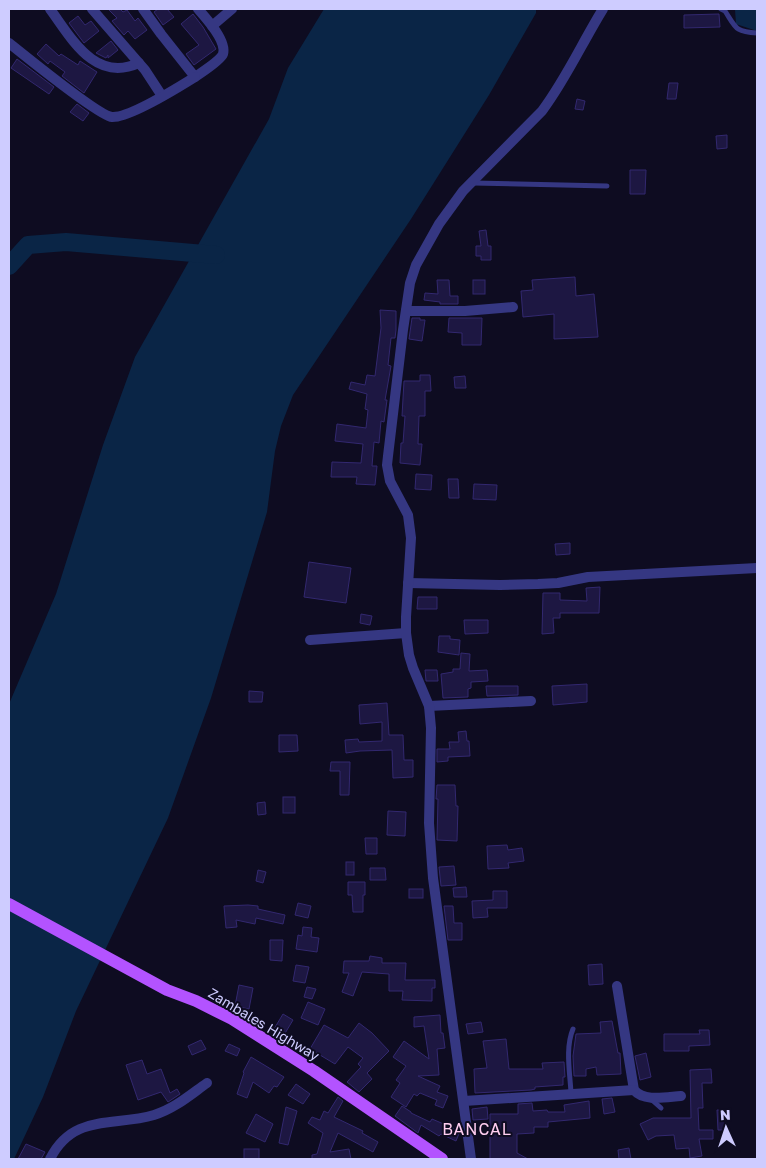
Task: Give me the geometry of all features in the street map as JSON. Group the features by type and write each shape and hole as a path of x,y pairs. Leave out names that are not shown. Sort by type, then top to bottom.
{"main road":[{"name":"Zambales Highway","path":"9,904 167,990 196,1001 232,1019 314,1071 442,1159"}],"street":[{"path":"50,9 80,47 100,65 115,69 139,62"},
{"path":"92,9 139,62 162,96"},
{"path":"143,9 195,77"},
{"path":"9,43 106,116 114,117 126,114 195,77 222,54 223,46 212,26 198,9"},
{"path":"212,26 232,9"},
{"path":"471,1159 433,878 429,823 431,728 429,706 413,668 406,633 411,538 408,515 392,486 387,465 410,283 416,265 439,224 470,183 542,111 566,75 603,9"},
{"path":"406,311 465,311 513,307"},
{"path":"408,583 538,584 558,583 588,577 757,568"},
{"path":"310,640 406,633"},
{"path":"429,706 531,700"},
{"path":"617,986 634,1090 637,1094 648,1097 680,1096"},
{"path":"50,1159 55,1148 64,1138 75,1131 92,1125 155,1114 174,1106 207,1083"},
{"path":"464,1101 634,1090"}],"lane":[{"path":"721,9 725,10 738,30 744,33 757,33"},
{"path":"470,183 607,186"},
{"path":"571,1093 569,1046 573,1028"},
{"path":"648,1097 661,1108"}],"water":[{"path":"324,9 536,9 536,13 489,95 411,219 293,395 281,426 275,451 267,512 211,698 168,818 76,1011 43,1097 14,1159 9,1159 9,704 56,594 103,445 135,357 269,119 288,68"},
{"path":"735,9 757,9 757,31 736,24"}],"building":[{"path":"108,9 120,9 123,12 127,10 135,21 138,18 147,30 135,39 128,31 124,35 112,21 117,18"},
{"path":"158,9 167,9 174,17 163,25 154,12"},
{"path":"193,14 216,49 194,65 186,54 199,45 181,24"},
{"path":"719,14 720,27 684,28 684,15"},
{"path":"78,16 85,25 91,21 99,31 84,43 69,23"},
{"path":"111,41 118,50 108,58 108,55 106,58 96,53"},
{"path":"46,44 59,56 61,54 78,65 80,61 97,72 84,93 62,76 65,72 50,61 48,64 37,54"},
{"path":"17,59 54,87 49,94 11,68"},
{"path":"669,83 678,83 676,99 667,99"},
{"path":"577,99 585,101 583,110 575,109"},
{"path":"77,104 89,113 83,121 70,112"},
{"path":"727,135 727,148 717,149 716,136"},
{"path":"630,170 646,170 645,194 630,194"},
{"path":"486,230 488,246 491,246 491,260 481,260 481,256 476,256 476,246 481,246 479,231"},
{"path":"575,277 576,296 594,294 598,337 554,339 554,314 523,317 521,291 533,290 532,280"},
{"path":"437,280 449,280 450,296 458,296 458,304 440,304 440,302 424,300 425,293 438,294"},
{"path":"473,280 485,280 485,294 473,294"},
{"path":"380,310 396,311 395,338 391,338 388,365 391,366 385,400 387,400 384,422 381,421 379,443 374,442 372,466 377,466 375,485 356,484 357,477 331,477 332,462 361,463 363,444 335,441 337,424 366,428 368,410 365,409 367,394 349,389 351,382 365,385 367,375 375,376 381,328"},
{"path":"412,318 425,320 422,341 409,339"},
{"path":"449,318 482,318 481,345 462,345 462,333 448,332"},
{"path":"420,375 430,375 431,391 425,391 425,416 419,416 418,444 422,444 420,465 400,463 405,416 402,416 404,381 420,381"},
{"path":"465,376 466,388 455,388 454,377"},
{"path":"416,474 432,475 431,490 415,489"},
{"path":"448,479 458,479 459,498 449,498"},
{"path":"474,484 497,485 496,500 473,499"},
{"path":"570,543 570,554 556,555 555,544"},
{"path":"309,562 351,568 346,603 304,597"},
{"path":"600,587 599,613 560,613 560,618 553,618 554,633 542,634 543,593 560,593 560,600 587,601 586,588"},
{"path":"418,597 437,597 437,609 417,609"},
{"path":"361,614 372,616 370,625 360,623"},
{"path":"464,620 488,620 488,633 465,634"},
{"path":"439,636 450,636 450,639 460,640 459,655 438,652"},
{"path":"461,653 470,654 469,671 487,670 488,681 471,682 471,688 468,689 468,697 443,698 441,674 453,672 453,669 460,669"},
{"path":"425,670 437,670 438,681 426,681"},
{"path":"587,684 587,702 553,705 552,686"},
{"path":"486,686 518,686 518,695 487,696"},
{"path":"249,691 263,692 262,702 249,702"},
{"path":"387,703 389,735 403,735 404,760 413,760 413,777 393,778 392,750 346,753 345,740 358,739 359,742 382,741 382,722 360,724 359,705"},
{"path":"466,731 470,756 448,757 448,761 437,762 437,749 450,749 449,742 459,742 458,732"},
{"path":"279,735 297,735 298,751 279,752"},
{"path":"331,762 350,762 349,795 340,795 340,771 330,771"},
{"path":"437,785 455,785 456,806 458,806 457,841 437,840"},
{"path":"283,797 295,797 295,813 283,813"},
{"path":"265,802 266,814 258,815 257,803"},
{"path":"388,811 406,812 405,836 387,835"},
{"path":"365,838 377,838 377,854 366,854"},
{"path":"507,845 508,850 522,848 524,861 508,863 509,868 488,869 487,846"},
{"path":"346,862 354,862 354,875 346,875"},
{"path":"454,866 456,885 441,886 439,867"},
{"path":"370,868 385,868 386,880 370,880"},
{"path":"258,870 266,872 263,883 256,881"},
{"path":"348,882 365,882 363,912 353,912 352,895 348,895"},
{"path":"466,887 467,897 454,897 453,888"},
{"path":"409,889 423,889 423,898 409,898"},
{"path":"493,891 507,891 507,908 487,908 488,917 473,918 472,901 493,900"},
{"path":"298,903 311,906 308,918 295,915"},
{"path":"224,906 258,906 258,909 285,915 283,924 256,918 255,924 236,920 237,927 226,928"},
{"path":"444,906 453,906 454,923 462,923 462,940 448,940"},
{"path":"303,927 312,928 311,937 319,938 317,952 296,949 298,935 302,936"},
{"path":"270,940 283,940 282,961 270,960"},
{"path":"370,956 382,958 382,963 406,963 405,980 435,980 435,988 432,988 432,1001 402,1000 403,991 389,991 389,974 362,972 353,996 342,992 349,973 343,973 344,961 369,961"},
{"path":"602,964 603,984 589,985 588,965"},
{"path":"296,965 309,967 305,983 293,981"},
{"path":"239,985 253,988 249,1009 235,1006"},
{"path":"307,987 316,989 312,999 304,997"},
{"path":"308,1002 325,1009 318,1025 301,1018"},
{"path":"283,1014 293,1020 284,1035 274,1029"},
{"path":"440,1015 441,1033 443,1033 445,1048 437,1049 439,1075 418,1076 440,1086 437,1092 448,1096 443,1108 435,1105 437,1100 420,1093 417,1096 414,1094 406,1107 391,1097 400,1083 396,1080 406,1066 393,1057 404,1041 429,1059 424,1026 414,1027 414,1017"},
{"path":"612,1021 618,1053 620,1053 621,1074 597,1075 596,1067 586,1069 586,1076 574,1076 573,1056 576,1034 601,1033 600,1022"},
{"path":"481,1022 483,1032 468,1034 466,1024"},
{"path":"359,1023 372,1033 389,1051 367,1073 372,1079 359,1092 347,1082 361,1067 358,1064 363,1058 348,1047 335,1064 310,1049 324,1025 348,1038"},
{"path":"699,1030 709,1030 710,1045 689,1046 689,1051 664,1051 664,1034 700,1034"},
{"path":"506,1039 509,1069 543,1069 542,1063 564,1062 565,1077 563,1077 563,1085 535,1087 535,1089 531,1090 475,1093 474,1069 487,1068 483,1041"},
{"path":"201,1040 206,1049 192,1055 188,1046"},
{"path":"229,1044 240,1049 237,1056 225,1051"},
{"path":"646,1053 651,1077 640,1080 635,1056"},
{"path":"251,1057 284,1077 277,1087 274,1086 269,1093 253,1082 247,1098 237,1094 243,1072"},
{"path":"142,1060 147,1074 161,1069 170,1093 177,1089 180,1094 168,1102 161,1092 138,1100 126,1065"},
{"path":"711,1069 712,1083 702,1083 703,1108 698,1108 699,1130 713,1130 713,1139 699,1139 702,1156 690,1158 689,1148 676,1149 674,1135 656,1136 648,1140 640,1124 653,1118 691,1118 690,1070"},
{"path":"296,1084 310,1094 303,1104 288,1095"},
{"path":"338,1097 343,1101 334,1117 363,1131 362,1133 378,1142 373,1152 338,1133 330,1152 349,1149 351,1159 312,1159 312,1155 317,1154 323,1133 308,1123 312,1117 320,1120 324,1111 328,1113"},
{"path":"612,1098 615,1112 604,1114 602,1099"},
{"path":"589,1101 590,1118 548,1122 548,1127 534,1127 534,1133 517,1134 517,1153 528,1159 490,1159 490,1114 518,1114 518,1104 532,1103 533,1111 565,1112 564,1105"},
{"path":"402,1106 411,1113 430,1122 432,1119 460,1131 456,1141 441,1134 439,1136 421,1125 418,1133 395,1116"},
{"path":"286,1107 297,1111 288,1145 279,1143"},
{"path":"487,1107 488,1119 473,1120 472,1109"},
{"path":"717,1110 725,1110 725,1130 718,1130"},
{"path":"256,1114 273,1124 265,1142 246,1133"},
{"path":"26,1144 45,1152 41,1159 18,1159"},
{"path":"629,1148 631,1159 619,1159 618,1150"},
{"path":"244,1149 259,1149 259,1159 244,1159"}],"waterway":[{"path":"9,266 28,245 66,242 216,255"}],"district":[{"name":"BANCAL","path":"477,1129"}]}
